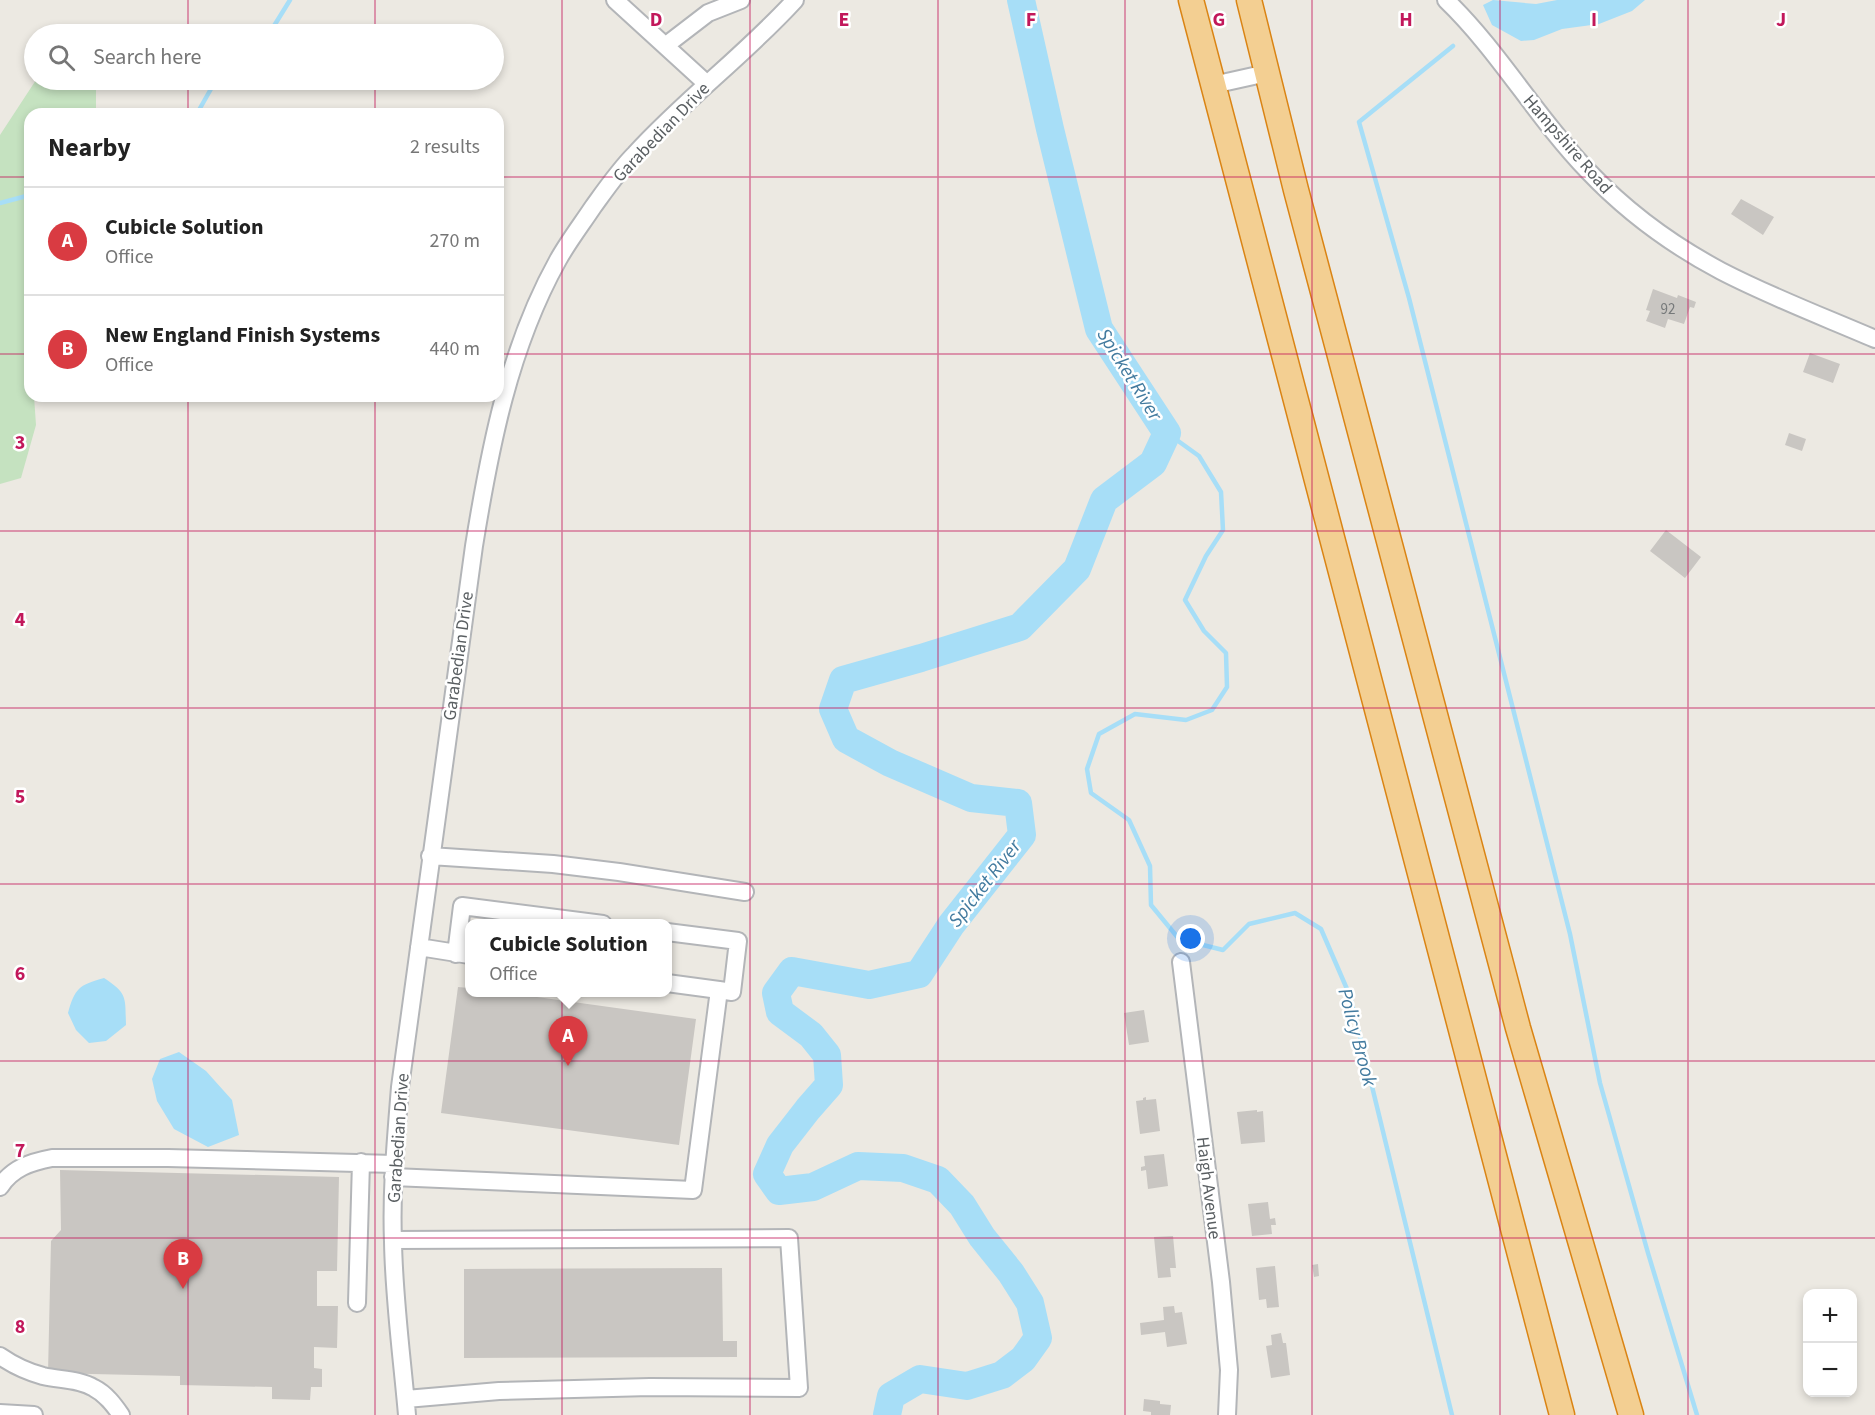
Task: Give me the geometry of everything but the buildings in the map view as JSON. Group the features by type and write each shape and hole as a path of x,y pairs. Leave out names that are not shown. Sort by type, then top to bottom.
{"highway":[{"path":"1191,0 1562,1415"},
{"path":"1249,0 1372,482 1512,1006 1631,1415"}],"street":[{"path":"615,0 707,84"},
{"path":"665,46 708,14 741,0"},
{"name":"Garabedian Drive","path":"504,395 513,363 533,311 558,261 588,214 633,155 795,0"},
{"name":"Hampshire Road","path":"1446,0 1476,32 1574,156 1618,201 1643,221 1669,240 1722,272 1875,339"},
{"path":"1213,85 1267,73"},
{"name":"Garabedian Drive","path":"406,1407 394,1286 393,1240 393,1170 400,1087 430,856 484,483 502,402"},
{"path":"430,856 553,864 745,892"},
{"path":"419,947 463,954 462,906 564,919"},
{"path":"672,933 738,941 732,992 672,984"},
{"name":"Haigh Avenue","path":"1181,962 1221,1282 1229,1370 1227,1415"},
{"path":"0,1187 17,1168 52,1158 168,1158 361,1162 393,1170 693,1190 719,990"},
{"path":"357,1303 361,1162"},
{"path":"393,1240 789,1238 799,1388 650,1387 499,1391 406,1407"},
{"path":"0,1356 25,1370 95,1388 121,1415"},
{"path":"0,1413 34,1415"}],"green space":[{"path":"29,90 96,90 96,108 24,108 24,402 34,402 36,425 21,478 0,484 0,135"}],"water":[{"path":"1493,0 1536,4 1557,0 1645,0 1632,11 1599,24 1562,29 1534,40 1521,41 1492,25 1483,5"},
{"path":"104,978 124,997 126,1025 106,1041 89,1043 76,1030 68,1013 79,989"},
{"path":"179,1052 206,1071 232,1100 239,1135 208,1147 174,1129 157,1101 152,1079 160,1059"}],"waterway":[{"path":"275,24 290,0"},
{"name":"Spicket River","path":"887,1415 891,1396 920,1379 967,1386 1002,1375 1023,1359 1038,1338 1030,1303 1011,1273 982,1237 962,1205 938,1180 903,1168 858,1166 813,1187 779,1191 767,1174 780,1145 829,1085 827,1055 811,1035 780,1012 776,993 792,971 869,985 919,974 951,925 1022,835 1018,803 971,798 890,763 846,739 833,709 843,680 1020,627 1077,569 1104,500 1153,463 1167,433 1099,329 1021,0"},
{"path":"1453,46 1359,122 1409,298 1570,934 1600,1083 1697,1415"},
{"path":"200,108 210,90"},
{"path":"0,203 24,197"},
{"name":"Policy Brook","path":"1167,433 1199,456 1221,492 1223,530 1206,556 1185,600 1204,631 1226,653 1227,687 1212,710 1186,720 1135,714 1099,734 1087,769 1091,793 1129,820 1150,866 1151,905 1179,939 1223,950 1249,924 1295,913 1321,929 1350,996 1452,1415"}],"place":[{"name":"Cubicle Solution","path":"568,1066"},
{"name":"New England Finish Systems","path":"183,1289"}]}
